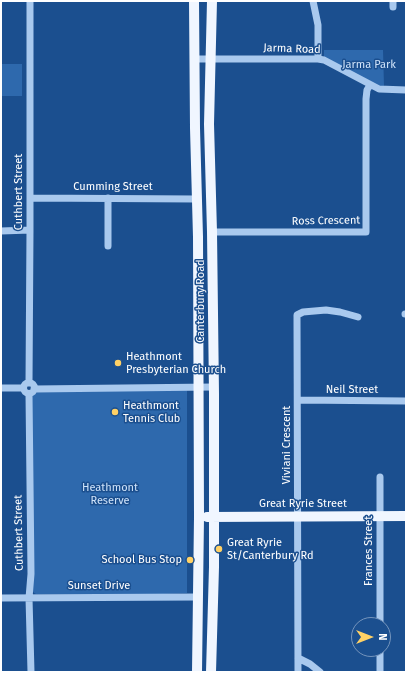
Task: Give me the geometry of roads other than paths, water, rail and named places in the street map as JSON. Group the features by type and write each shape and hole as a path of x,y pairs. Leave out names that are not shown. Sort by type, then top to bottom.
{"main road":[{"name":"Canterbury Road","path":"194,1 199,387 197,672"},
{"name":"Canterbury Road","path":"211,672 214,567 214,387 209,141 212,1"},
{"name":"Great Ryrie Street","path":"199,517 406,516"},
{"path":"197,597 204,594 208,589 214,567"},
{"path":"197,597 210,604 212,611"}],"street":[{"name":"Cuthbert Street","path":"30,1 29,388 31,574 29,598 31,672"},
{"path":"313,1 318,25 318,59"},
{"name":"Jarma Road","path":"194,59 318,59 324,60 379,89 406,90"},
{"name":"Ross Crescent","path":"212,232 366,232 366,99 367,90 370,85"},
{"name":"Cumming Street","path":"30,198 196,198"},
{"path":"108,198 108,246"},
{"path":"1,231 30,230"},
{"name":"Viviani Crescent","path":"298,672 297,315 303,312 326,310 358,317"},
{"path":"1,388 214,387"},
{"name":"Neil Street","path":"298,400 406,401"},
{"name":"Frances Street","path":"380,477 380,617"},
{"name":"Sunset Drive","path":"1,598 197,597"},
{"path":"380,657 380,672"},
{"path":"298,658 310,664 320,672"}],"place":[{"name":"Heathmont Presbyterian Church","path":"118,363"},
{"name":"Heathmont Tennis Club","path":"115,412"},
{"name":"Great Ryrie St/Canterbury Rd","path":"219,549"},
{"name":"School Bus Stop","path":"190,560"}],"park label":[{"name":"Jarma Park","path":"369,65"},
{"name":"Heathmont Reserve","path":"110,494"}]}
